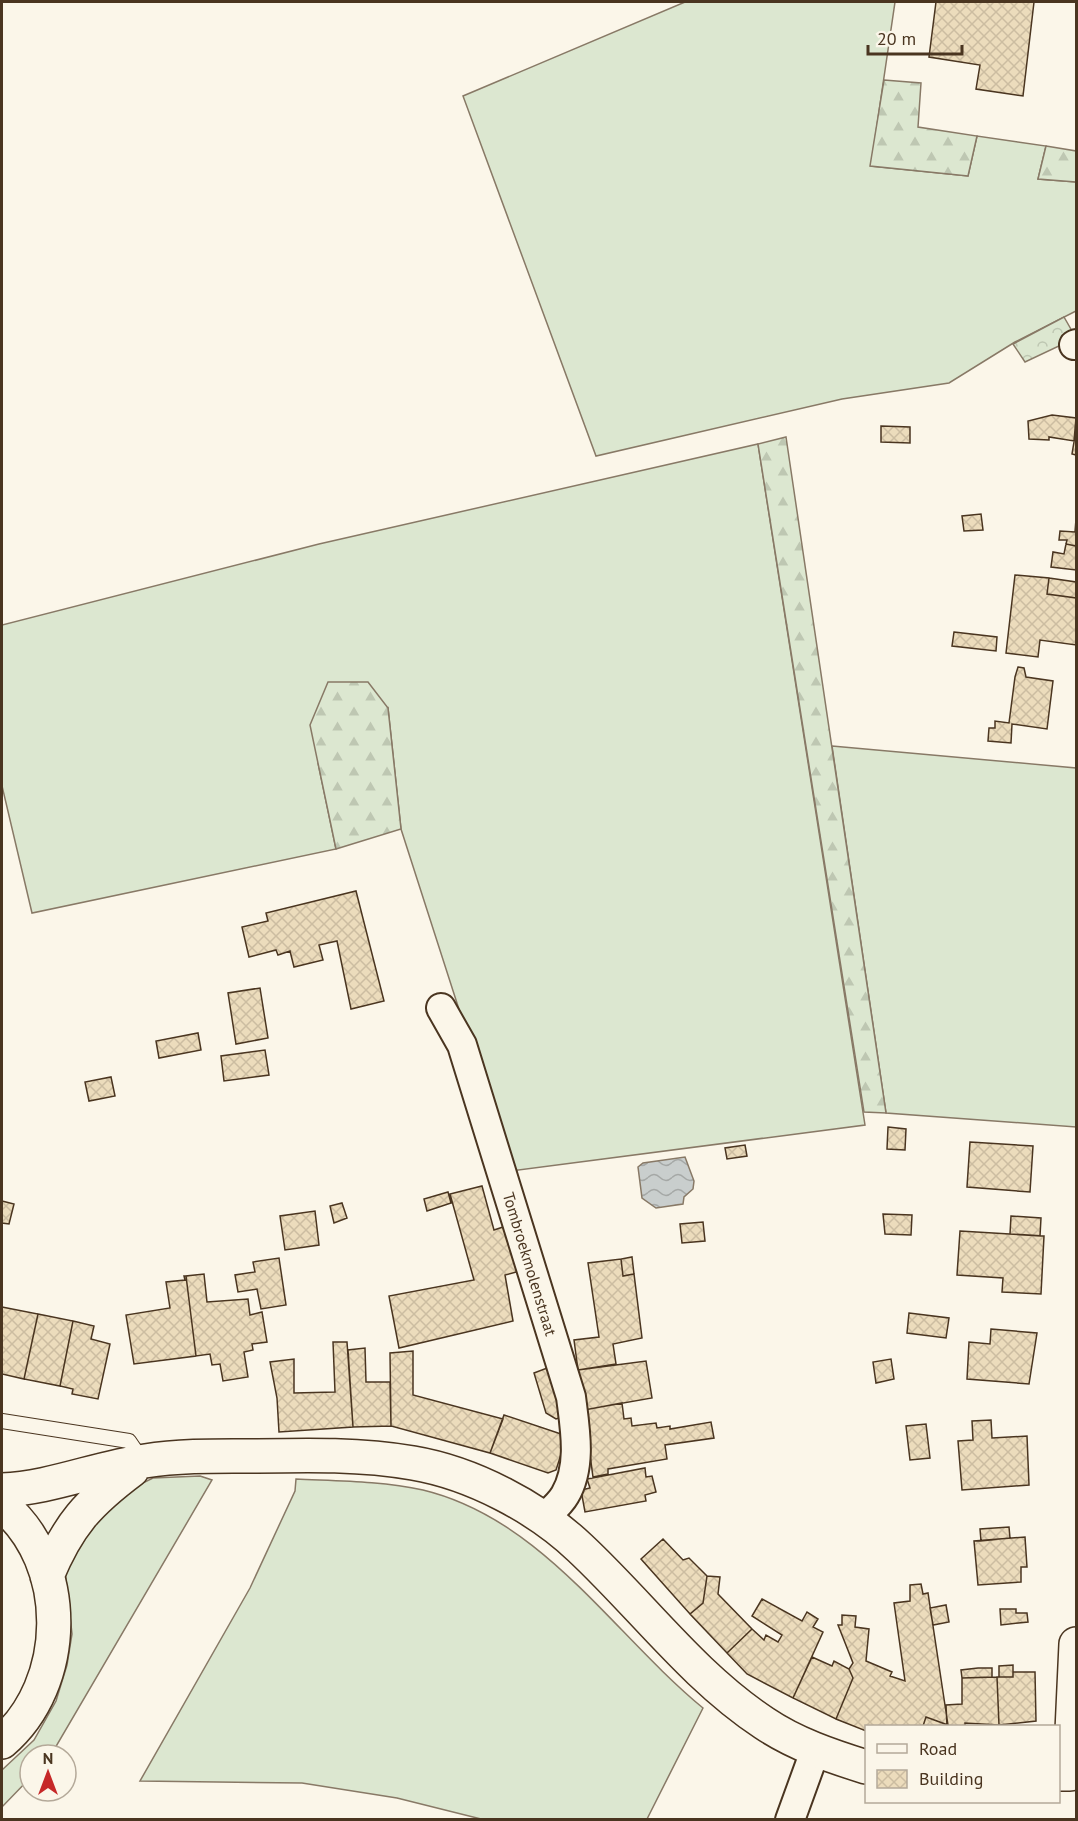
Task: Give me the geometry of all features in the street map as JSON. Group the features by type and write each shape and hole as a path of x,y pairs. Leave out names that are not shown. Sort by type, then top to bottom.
{"street":[{"name":"Tombroekmolenstraat","path":"441,1008 462,1045 571,1397 575,1435 574,1470 565,1495 543,1519"},
{"path":"2,1490 43,1487 143,1461 182,1457 312,1455 372,1457 415,1463 482,1486 543,1519 579,1547 670,1642 727,1696 765,1724 815,1751 865,1766"},
{"path":"47,1576 68,1531 91,1502 143,1461"},
{"path":"2,1505 23,1528 40,1557 47,1576 54,1618 53,1648 47,1671 30,1709 2,1742"},
{"path":"1068,1774 1077,1644"},
{"path":"790,1820 815,1751"}],"lane":[{"path":"2,1420 129,1441 143,1461"}],"green space":[{"path":"685,2 895,2 871,166 968,176 977,136 1046,146 1038,179 1076,182 1076,311 1015,342 949,383 842,399 596,456 463,96"},
{"path":"884,80 921,83 918,127 977,136 968,176 870,166"},
{"path":"1046,146 1076,151 1076,182 1038,179"},
{"path":"1064,317 1076,338 1025,362 1013,344"},
{"path":"786,437 886,1113 864,1112 758,444"},
{"path":"758,444 865,1125 511,1171 401,829 388,708 318,763 336,849 32,913 2,786 2,625 319,544"},
{"path":"328,682 368,682 388,708 401,829 336,849 310,725"},
{"path":"832,746 1076,768 1076,1127 886,1113"},
{"path":"200,1476 212,1480 58,1743 31,1743 56,1701 67,1665 72,1634 65,1570 71,1549 118,1495 153,1478"},
{"path":"296,1479 407,1487 466,1505 505,1526 541,1552 574,1582 670,1679 703,1708 647,1819 481,1819 397,1798 302,1783 140,1781 250,1588 295,1491"},
{"path":"18,1755 18,1790 2,1807 2,1770"}],"water":[{"path":"685,1157 694,1181 693,1189 684,1197 683,1204 656,1208 642,1198 638,1167 643,1163"}],"building":[{"path":"936,2 1034,2 1023,96 976,89 980,65 929,57"},
{"path":"1052,415 1076,418 1074,441 1049,437 1049,440 1029,439 1028,421"},
{"path":"881,426 910,427 910,443 881,442"},
{"path":"1076,430 1076,455 1072,454"},
{"path":"981,514 983,530 964,531 962,516"},
{"path":"1076,519 1076,546 1066,544 1067,540 1059,540 1060,531 1075,532"},
{"path":"1066,544 1076,546 1076,570 1051,567 1053,552 1064,554"},
{"path":"1015,575 1049,578 1047,594 1076,598 1076,645 1040,640 1038,657 1006,653"},
{"path":"1049,578 1076,582 1076,598 1047,594"},
{"path":"954,632 997,637 996,651 952,646"},
{"path":"1018,667 1024,668 1026,677 1053,681 1047,729 1012,724 1011,743 988,741 989,728 995,728 995,721 1009,723"},
{"path":"356,891 384,1001 351,1009 337,941 319,945 323,960 294,967 290,951 278,955 276,950 249,957 242,927 268,921 266,913"},
{"path":"260,988 268,1038 236,1044 228,993"},
{"path":"198,1033 201,1050 159,1058 156,1041"},
{"path":"265,1050 269,1075 224,1081 221,1056"},
{"path":"111,1077 115,1096 89,1101 85,1082"},
{"path":"888,1127 906,1129 905,1150 887,1149"},
{"path":"970,1142 1033,1146 1030,1192 967,1187"},
{"path":"745,1145 747,1156 727,1159 725,1148"},
{"path":"482,1186 494,1230 506,1226 520,1271 505,1275 513,1321 399,1348 389,1296 474,1280 450,1194"},
{"path":"448,1192 451,1203 427,1211 424,1199"},
{"path":"2,1201 14,1204 9,1224 2,1223"},
{"path":"342,1203 347,1218 334,1223 330,1206"},
{"path":"315,1211 319,1245 285,1250 280,1216"},
{"path":"883,1214 912,1215 911,1235 885,1234"},
{"path":"1011,1216 1041,1218 1040,1236 1010,1234"},
{"path":"703,1222 705,1241 682,1243 680,1224"},
{"path":"960,1231 1044,1236 1041,1294 1002,1292 1003,1278 957,1275"},
{"path":"632,1257 634,1274 623,1276 621,1259"},
{"path":"279,1258 286,1305 261,1309 257,1289 238,1292 235,1275 255,1272 253,1262"},
{"path":"621,1259 623,1276 634,1274 642,1338 613,1344 616,1364 578,1370 574,1340 599,1337 588,1263"},
{"path":"204,1274 207,1302 248,1299 250,1315 262,1312 267,1342 252,1344 253,1350 244,1352 248,1377 223,1381 220,1364 212,1365 210,1354 196,1356 186,1276"},
{"path":"184,1276 186,1276 196,1356 134,1364 126,1315 170,1308 166,1282 185,1280"},
{"path":"2,1307 38,1314 24,1379 2,1374"},
{"path":"909,1313 949,1318 946,1338 907,1333"},
{"path":"38,1314 73,1321 60,1386 24,1379"},
{"path":"73,1321 94,1326 91,1339 110,1344 98,1399 72,1394 73,1389 60,1386"},
{"path":"991,1329 1037,1333 1029,1384 967,1379 969,1342 990,1344"},
{"path":"333,1342 347,1342 353,1427 279,1432 277,1398 270,1362 294,1359 294,1393 335,1392"},
{"path":"365,1348 366,1382 390,1382 391,1426 353,1427 348,1350"},
{"path":"413,1351 413,1395 503,1419 490,1453 391,1426 390,1353"},
{"path":"891,1359 894,1379 876,1383 873,1362"},
{"path":"646,1361 652,1398 584,1410 578,1370"},
{"path":"547,1368 551,1370 565,1416 556,1419 546,1413 534,1373"},
{"path":"622,1403 624,1419 631,1418 632,1426 656,1423 657,1428 670,1426 670,1429 711,1422 714,1438 665,1445 667,1459 608,1469 608,1474 593,1477 584,1410"},
{"path":"504,1415 567,1436 556,1470 548,1473 490,1453"},
{"path":"991,1420 992,1438 1027,1436 1029,1485 962,1490 958,1441 973,1440 972,1421"},
{"path":"926,1424 930,1458 910,1460 906,1426"},
{"path":"645,1468 646,1477 652,1476 656,1492 645,1495 646,1501 585,1512 581,1490 590,1488 587,1479"},
{"path":"1009,1527 1010,1538 981,1541 980,1529"},
{"path":"1025,1537 1027,1567 1021,1567 1021,1582 978,1585 974,1541"},
{"path":"663,1539 683,1560 689,1558 707,1576 703,1603 690,1614 641,1559"},
{"path":"707,1576 720,1577 718,1594 752,1629 727,1653 690,1614 703,1603"},
{"path":"921,1584 923,1594 928,1593 948,1725 926,1717 923,1725 865,1725 865,1731 836,1719 853,1678 849,1669 853,1663 838,1625 842,1625 842,1615 856,1616 855,1627 869,1629 866,1661 892,1672 890,1676 905,1681 894,1603 910,1601 910,1585"},
{"path":"762,1599 802,1621 807,1612 818,1619 813,1627 823,1632 793,1698 747,1674 727,1653 752,1629 764,1640 766,1635 778,1642 782,1635 752,1616"},
{"path":"946,1605 949,1622 933,1625 930,1608"},
{"path":"1000,1609 1016,1609 1016,1613 1027,1613 1028,1622 1001,1625"},
{"path":"812,1657 832,1666 834,1661 849,1669 853,1678 836,1719 793,1698"},
{"path":"1013,1665 1013,1677 999,1677 999,1666"},
{"path":"992,1668 992,1677 962,1678 961,1670"},
{"path":"1013,1672 1035,1672 1036,1721 999,1725 997,1677 1013,1677"},
{"path":"997,1677 999,1725 965,1723 965,1725 947,1725 946,1705 962,1704 962,1678"},
{"path":"926,1717 948,1725 923,1725"}]}
